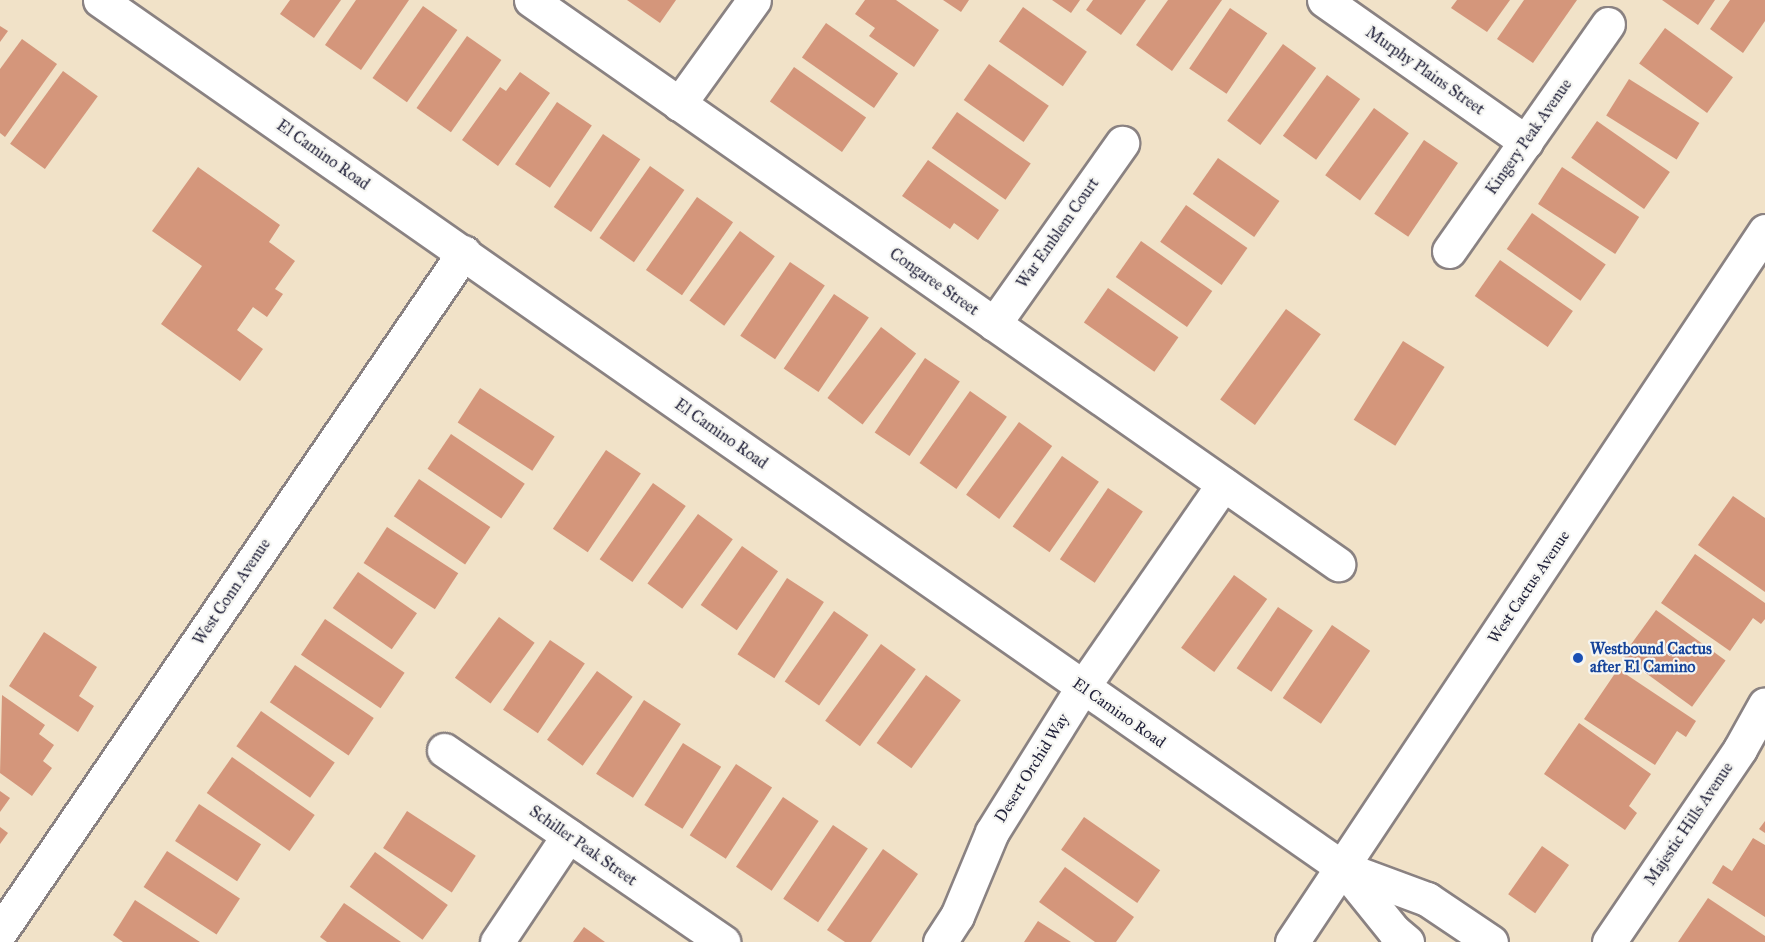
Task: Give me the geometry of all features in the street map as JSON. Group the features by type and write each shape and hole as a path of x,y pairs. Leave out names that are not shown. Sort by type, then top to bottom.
{"street":[{"name":"El Camino Road","path":"100,0 464,252 1082,688 1343,868 1427,898 1491,942"},
{"name":"Congaree Street","path":"531,0 1338,564"},
{"path":"679,104 754,0"},
{"name":"Murphy Plains Street","path":"1324,0 1526,142"},
{"name":"Kingery Peak Avenue","path":"1449,251 1608,24"},
{"name":"War Emblem Court","path":"994,324 1122,143"},
{"name":"West Cactus Avenue","path":"1292,942 1765,231"},
{"name":"West Conn Avenue","path":"0,932 464,252"},
{"name":"Desert Orchid Way","path":"940,942 957,916 992,832 1082,688 1222,484"},
{"name":"Majestic Hills Avenue","path":"1609,942 1740,750 1765,706"},
{"name":"Schiller Peak Street","path":"444,750 723,942"},
{"path":"497,942 568,836"},
{"name":"El Camino Road","path":"1343,868 1394,931 1407,942"}],"building":[{"path":"290,0 341,0 314,38 280,14"},
{"path":"356,0 409,0 361,70 325,45"},
{"path":"627,0 676,0 660,23"},
{"path":"865,0 896,0 939,30 914,67 869,36 875,28 855,14"},
{"path":"943,0 969,0 961,12"},
{"path":"1052,0 1080,0 1071,13"},
{"path":"1093,0 1146,0 1121,35 1086,10"},
{"path":"1168,0 1222,0 1172,71 1136,45"},
{"path":"1457,0 1510,0 1487,32 1451,8"},
{"path":"1524,0 1577,0 1533,63 1497,39"},
{"path":"1662,0 1715,0 1698,25"},
{"path":"1730,0 1765,0 1765,21 1743,53 1710,29"},
{"path":"423,6 457,30 407,102 373,78"},
{"path":"1023,7 1087,52 1063,86 999,41"},
{"path":"1230,8 1267,33 1226,94 1189,69"},
{"path":"826,23 898,73 874,108 802,57"},
{"path":"0,26 8,31 0,42"},
{"path":"1665,28 1733,77 1707,113 1639,64"},
{"path":"467,36 501,60 451,132 417,108"},
{"path":"22,39 57,64 5,137 0,133 0,69"},
{"path":"1283,44 1316,68 1260,145 1227,121"},
{"path":"989,64 1049,106 1024,142 964,100"},
{"path":"794,67 866,117 842,152 770,101"},
{"path":"63,71 98,96 45,169 10,144"},
{"path":"520,72 550,93 498,166 462,140 500,87 506,91"},
{"path":"1327,75 1360,99 1316,160 1283,136"},
{"path":"1629,79 1699,123 1677,159 1606,115"},
{"path":"557,102 592,125 550,188 515,164"},
{"path":"1374,108 1409,133 1360,200 1325,175"},
{"path":"957,112 1031,164 1005,200 932,148"},
{"path":"1597,121 1670,172 1644,209 1571,158"},
{"path":"603,134 640,159 591,232 554,207"},
{"path":"1424,140 1458,163 1408,237 1374,214"},
{"path":"1218,158 1279,201 1254,237 1193,194"},
{"path":"928,160 999,210 978,240 954,223 950,229 902,196"},
{"path":"650,166 684,190 634,262 600,238"},
{"path":"198,167 280,225 269,242 295,261 275,289 283,294 267,317 253,307 237,330 263,349 240,381 161,324 202,266 152,231"},
{"path":"1562,167 1639,217 1615,254 1538,204"},
{"path":"697,197 733,222 682,295 646,270"},
{"path":"1186,205 1247,248 1222,285 1160,242"},
{"path":"1532,213 1606,265 1580,301 1507,249"},
{"path":"740,231 775,256 724,326 689,301"},
{"path":"1141,241 1212,291 1187,327 1116,277"},
{"path":"1500,260 1573,311 1548,347 1475,296"},
{"path":"790,262 825,285 775,359 740,336"},
{"path":"1108,288 1178,337 1154,372 1084,322"},
{"path":"834,294 869,317 818,392 784,369"},
{"path":"1286,309 1321,334 1255,425 1220,400"},
{"path":"881,327 916,353 863,425 827,398"},
{"path":"1403,341 1445,367 1395,446 1354,420"},
{"path":"925,358 960,381 909,456 875,433"},
{"path":"480,388 555,436 532,471 458,422"},
{"path":"970,391 1007,417 956,489 920,463"},
{"path":"1019,422 1052,446 999,519 966,495"},
{"path":"451,434 525,484 501,519 428,469"},
{"path":"606,450 641,473 588,552 553,529"},
{"path":"1062,456 1099,482 1050,552 1013,526"},
{"path":"419,479 490,527 465,564 394,516"},
{"path":"653,483 686,506 632,582 600,559"},
{"path":"1108,488 1143,511 1095,583 1060,559"},
{"path":"1733,496 1765,518 1765,592 1698,545"},
{"path":"698,514 733,539 682,609 647,584"},
{"path":"387,527 458,573 435,609 364,563"},
{"path":"742,546 778,571 737,630 701,605"},
{"path":"1695,554 1765,603 1765,619 1761,624 1753,618 1730,651 1661,603"},
{"path":"358,572 417,613 392,649 333,608"},
{"path":"1234,575 1267,599 1214,672 1181,648"},
{"path":"787,578 824,602 774,678 737,654"},
{"path":"1278,607 1313,630 1271,692 1237,668"},
{"path":"1656,610 1726,661 1692,707 1622,656"},
{"path":"834,611 868,635 819,706 785,681"},
{"path":"499,617 535,643 491,704 455,678"},
{"path":"325,619 405,673 381,708 301,655"},
{"path":"1332,625 1370,651 1321,724 1283,698"},
{"path":"44,632 97,667 79,696 94,706 78,732 9,686"},
{"path":"550,640 585,663 538,733 503,710"},
{"path":"881,644 916,669 860,746 825,721"},
{"path":"295,665 374,718 349,755 270,702"},
{"path":"1618,669 1696,721 1686,737 1677,731 1655,765 1584,719"},
{"path":"597,671 633,697 583,766 547,740"},
{"path":"926,675 961,700 911,768 877,743"},
{"path":"2,695 45,725 39,734 54,745 43,761 52,768 32,796 0,773"},
{"path":"644,700 681,724 633,798 596,774"},
{"path":"261,711 335,763 310,798 236,746"},
{"path":"1579,723 1651,774 1629,806 1637,813 1625,830 1544,774"},
{"path":"683,743 721,767 682,829 644,805"},
{"path":"232,757 315,815 289,851 207,793"},
{"path":"736,764 772,787 726,859 690,835"},
{"path":"0,791 10,798 0,812"},
{"path":"783,797 819,821 772,891 736,867"},
{"path":"199,804 261,844 237,881 175,841"},
{"path":"407,811 476,856 452,893 383,848"},
{"path":"1084,817 1160,870 1137,903 1061,850"},
{"path":"1765,821 1765,833 1759,829"},
{"path":"833,825 868,848 818,922 783,899"},
{"path":"0,827 8,833 0,844"},
{"path":"1753,838 1765,845 1765,917 1712,883 1723,865 1732,871"},
{"path":"1542,846 1569,865 1535,913 1508,894"},
{"path":"883,849 918,874 871,942 845,942 827,930"},
{"path":"167,851 240,898 217,934 144,887"},
{"path":"375,852 448,905 423,940 350,887"},
{"path":"1065,867 1134,917 1116,942 1095,942 1039,902"},
{"path":"1708,898 1765,936 1765,942 1678,942"},
{"path":"135,900 200,942 123,942 113,935"},
{"path":"344,903 401,942 327,942 320,937"},
{"path":"1038,921 1071,942 1024,942"},
{"path":"584,927 605,942 573,942"}],"place":[{"name":"Westbound Cactus after El Camino","path":"1578,658"}]}
